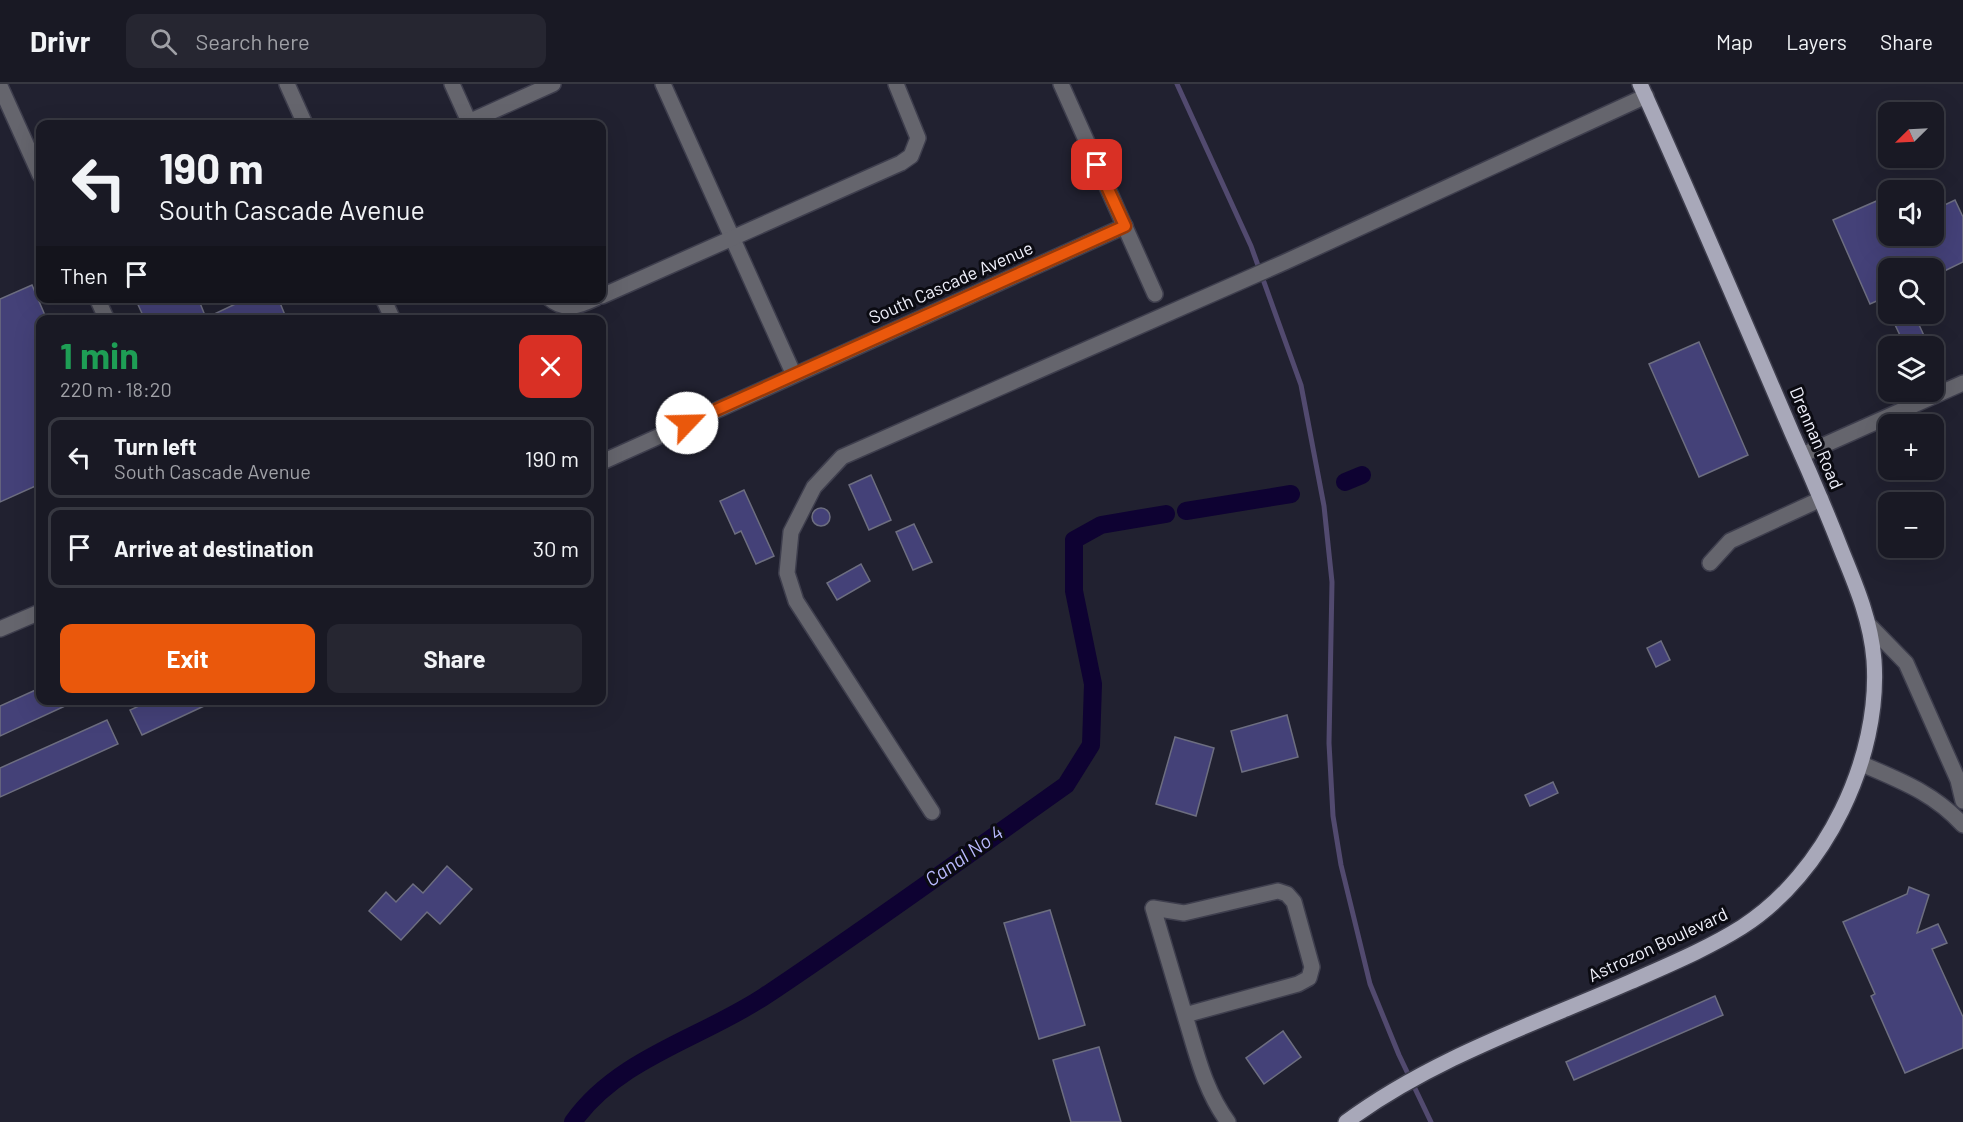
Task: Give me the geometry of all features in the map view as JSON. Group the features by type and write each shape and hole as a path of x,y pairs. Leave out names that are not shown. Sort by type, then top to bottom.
{"main road":[{"name":"Drennan Road","path":"1643,90 1821,499 1869,625"},
{"name":"Astrozon Boulevard","path":"1346,1122 1377,1100 1438,1065 1678,961 1744,926 1785,893 1808,865 1837,817 1862,764 1873,698 1874,661 1869,625"}],"street":[{"path":"287,84 303,120"},
{"path":"452,84 466,120"},
{"path":"476,120 553,84"},
{"path":"663,84 794,375"},
{"path":"606,294 901,163 911,156 918,138 896,84"},
{"path":"1061,84 1155,294"},
{"path":"0,86 36,166"},
{"path":"932,812 796,602 787,573 791,532 814,487 842,457 1285,262 1643,90"},
{"name":"South Cascade Avenue","path":"606,460 1125,226"},
{"path":"555,303 570,308 583,303"},
{"path":"1802,455 1963,384"},
{"path":"1710,563 1730,541 1821,499"},
{"path":"0,629 36,614"},
{"name":"Drennan Road","path":"1869,625 1906,663 1958,780 1963,801"},
{"path":"1862,764 1911,785 1946,807 1963,825"},
{"path":"1185,1015 1298,984 1309,978 1312,967 1294,902 1287,894 1278,891 1184,912 1153,908 1203,1078 1227,1122"}],"building":[{"path":"1878,200 1878,246 1944,246 1944,205 1955,200 1963,217 1963,262 1944,271 1944,258 1878,258 1878,300 1870,304 1833,220"},
{"path":"32,285 36,294 36,303 40,303 45,315 36,315 36,486 0,502 0,299"},
{"path":"137,303 200,303 205,315 143,315"},
{"path":"238,303 280,303 285,315 212,315"},
{"path":"1895,324 1919,324 1924,336 1900,336"},
{"path":"1699,342 1748,455 1699,477 1649,364"},
{"path":"871,475 891,520 869,530 849,485"},
{"path":"744,490 774,556 756,564 741,531 735,534 720,501"},
{"path":"821,508 829,513 830,517 825,525 821,526 813,521 812,517 817,509"},
{"path":"914,524 932,562 913,570 896,532"},
{"path":"861,564 870,581 837,600 827,583"},
{"path":"1661,641 1670,660 1656,667 1647,648"},
{"path":"36,690 36,705 67,705 0,736 0,706"},
{"path":"141,705 206,705 142,735 130,710"},
{"path":"1287,715 1298,757 1242,772 1231,731"},
{"path":"107,720 118,744 0,797 0,768"},
{"path":"1175,737 1214,748 1196,816 1156,804"},
{"path":"1553,782 1558,793 1530,806 1525,795"},
{"path":"447,866 472,889 440,924 427,912 401,940 369,911 386,892 396,902 413,884 423,893"},
{"path":"1909,887 1929,895 1917,933 1938,924 1947,943 1932,949 1963,1017 1963,1048 1905,1073 1871,996 1875,994 1843,922 1907,894"},
{"path":"1050,910 1085,1025 1039,1039 1004,923"},
{"path":"1715,996 1723,1015 1574,1080 1566,1062"},
{"path":"1283,1031 1301,1057 1264,1084 1246,1058"},
{"path":"1099,1047 1121,1122 1071,1122 1053,1060"}],"waterway":[{"path":"1177,84 1251,246 1301,385 1324,506 1332,582 1329,743 1333,816 1341,865 1370,984 1399,1055 1431,1122"},
{"name":"Canal No 4","path":"1345,482 1362,475"},
{"name":"Canal No 4","path":"1186,511 1291,494"},
{"name":"Canal No 4","path":"573,1122 613,1081 662,1051 741,1011 765,996 1066,785 1091,745 1093,684 1074,591 1074,540 1101,525 1166,514"}],"route":[{"path":"687,423 1125,226 1097,165"}]}
